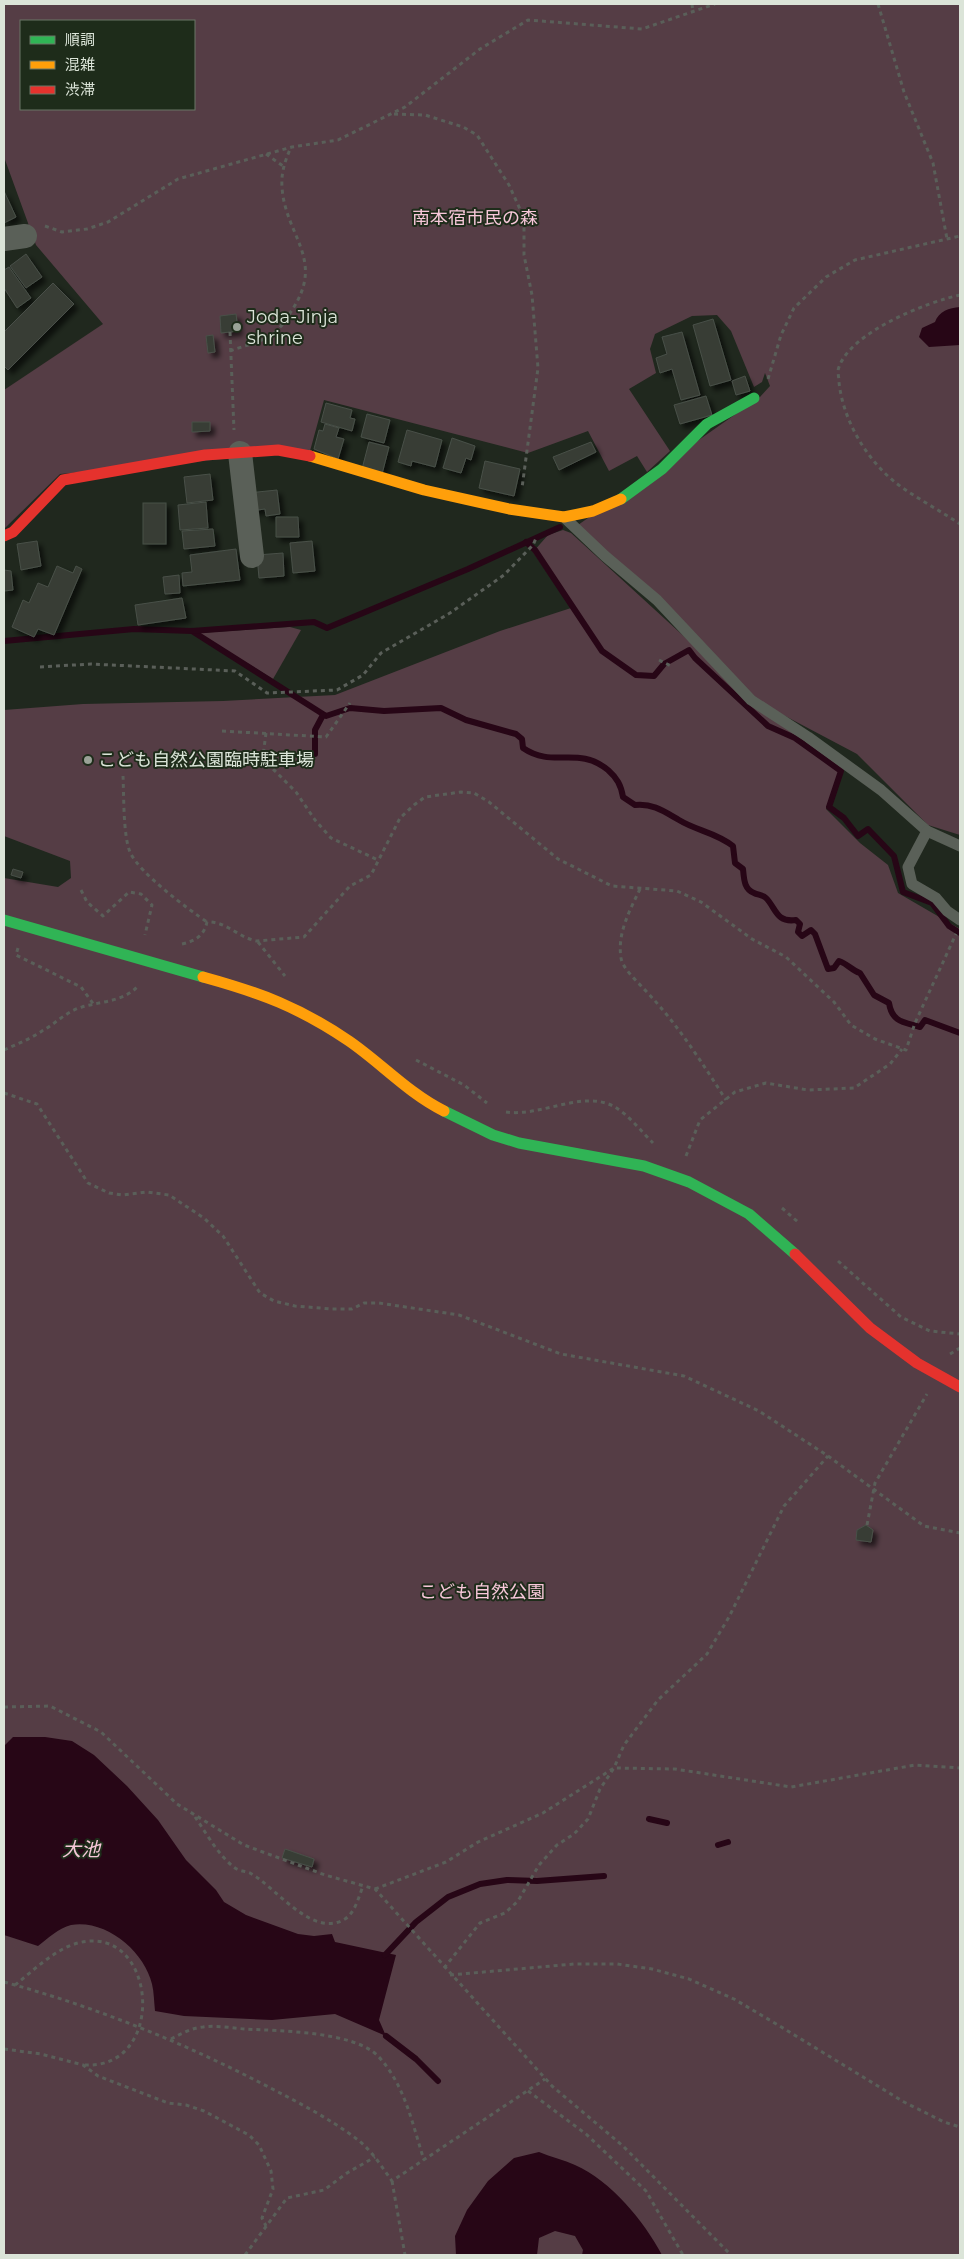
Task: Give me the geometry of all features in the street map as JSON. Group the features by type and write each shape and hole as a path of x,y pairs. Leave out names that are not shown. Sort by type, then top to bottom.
{"street":[{"path":"4,536 13,532 63,480 205,454 278,450 301,453 424,490 564,517 594,511 624,498 662,469 707,424 754,398"},
{"path":"240,452 252,556"},
{"path":"4,920 258,992 308,1014 350,1042 428,1103 494,1135 519,1143 644,1166 697,1185 749,1214 802,1261 834,1295 870,1328 917,1363 960,1387"}],"lane":[{"path":"564,517 605,556 657,600 751,700 808,736 859,774 927,831 960,846"},
{"path":"927,831 908,867 912,884 936,898 959,924"}],"path":[{"path":"692,4 693,12"},
{"path":"22,233 87,229 108,222 178,179 292,147 338,140 405,108 480,48 528,20 642,29 716,4"},
{"path":"878,4 904,92 933,164 947,239"},
{"path":"392,114 425,115 463,127 477,135 509,184 524,218 524,255 532,295 538,368 520,510"},
{"path":"230,351 272,335 285,321 304,288 305,257 288,214 282,188 283,166 292,147"},
{"path":"266,154 283,166"},
{"path":"754,398 766,386 781,335 794,308 826,277 855,260 960,236"},
{"path":"960,295 944,299 888,321 864,337 846,355 838,368 840,388 850,425 864,446 896,482 960,524"},
{"path":"230,332 234,426"},
{"path":"40,667 91,664 235,672 267,693 337,690 362,675 381,653 450,613 504,575 533,545 545,514"},
{"path":"659,660 671,666"},
{"path":"222,731 326,737 350,703"},
{"path":"266,733 263,756 265,761 296,792 315,820 331,838 378,860"},
{"path":"123,776 130,853 149,875 186,907 207,922 217,921 250,940 258,942 304,937 350,886 371,875 400,818 425,797 461,792 474,794 489,802 558,860 612,886 677,891 701,902 752,939 786,957 834,1002 851,1025 875,1039 902,1049 906,1050 915,1023 959,924"},
{"path":"640,889 626,918 620,940 621,960 690,1046 726,1100"},
{"path":"81,890 87,902 103,916 130,892 141,894 152,905 144,936 139,935"},
{"path":"176,944 183,944 198,938 205,930 207,922"},
{"path":"258,942 289,981"},
{"path":"60,977 81,987 94,1005"},
{"path":"4,1050 42,1032 73,1011 104,1004 133,992 139,985"},
{"path":"683,1163 700,1120 735,1092 766,1084 808,1090 854,1088 890,1064 902,1049"},
{"path":"411,1058 464,1085 493,1106"},
{"path":"4,1093 37,1104 88,1183 109,1194 122,1195 147,1192 169,1195 204,1218 223,1236 260,1293 274,1300 295,1306 332,1309 352,1309 364,1303 379,1303 460,1315 561,1354 684,1376 759,1411 828,1456 872,1490 924,1526 960,1533"},
{"path":"499,1109 520,1114 585,1100 603,1102 614,1107 656,1146"},
{"path":"679,1155 685,1157"},
{"path":"774,1204 787,1211 801,1226"},
{"path":"835,1258 901,1317 930,1331 960,1334"},
{"path":"952,1352 960,1348"},
{"path":"867,1525 872,1490 914,1415"},
{"path":"444,1968 480,1923 505,1913 518,1901 539,1864 557,1844 574,1834 588,1819 600,1789 614,1768 624,1745 658,1700 707,1654 728,1617 784,1506 828,1456"},
{"path":"4,1707 50,1706 101,1732 177,1804 244,1845 325,1875 375,1889 545,2079 623,2146 731,2255"},
{"path":"375,1889 446,1862 478,1842 543,1813 614,1768 675,1769 791,1787 915,1765 960,1768"},
{"path":"194,1815 217,1849 237,1869 249,1873 308,1919 322,1923 346,1919 363,1886"},
{"path":"4,2049 41,2054 83,2065 98,2066 113,2061 123,2054 140,2026 144,1998 141,1980 121,1950 110,1944 94,1941 78,1943 63,1950 15,1985"},
{"path":"450,1975 574,1964 617,1964 689,1979 734,1999 764,2016 904,2102 944,2122 960,2127"},
{"path":"4,1982 140,2026 288,2097 358,2140 375,2157 392,2181 405,2255"},
{"path":"170,2040 188,2030 204,2027 296,2031 343,2040 371,2050 395,2077 401,2088 424,2160"},
{"path":"83,2065 98,2076 168,2103 186,2105 204,2111 249,2135 259,2145 271,2171 273,2189 262,2218 266,2226"},
{"path":"392,2181 545,2079"},
{"path":"528,2091 586,2134 646,2191 683,2255"},
{"path":"245,2255 287,2198 324,2190 347,2173 375,2157"}],"green space":[{"name":"南本宿市民の森","path":"4,4 960,4 960,835 928,825 857,754 755,700 578,525 760,397 770,386 765,373 762,382 754,387 731,331 717,315 692,316 655,334 650,349 656,373 629,389 670,451 647,472 637,456 609,471 588,431 528,453 324,400 310,451 60,474 4,529 4,390 103,324 36,245 4,157"},
{"name":"こども自然公園","path":"563,530 571,533 701,652 748,702 842,764 826,809 860,843 888,865 898,893 960,929 960,2255 4,2255 4,878 58,887 71,878 70,861 4,836 4,710 83,704 223,701 335,695 500,631 571,608 533,552 548,535"},
{"path":"290,627 301,630 273,679 198,633"}],"water":[{"path":"960,307 960,345 929,347 919,337 922,328 935,322 942,313 948,309"},
{"name":"大池","path":"13,1737 45,1737 72,1741 94,1755 127,1786 158,1820 186,1860 216,1890 224,1902 246,1915 298,1934 314,1936 332,1934 335,1942 396,1955 379,2020 386,2036 335,2014 272,2020 184,2016 155,2011 153,1987 148,1972 132,1949 110,1932 84,1924 71,1925 58,1931 38,1946 4,1935 4,1746"},
{"path":"539,2152 575,2165 601,2181 636,2216 662,2255 582,2255 583,2250 575,2236 555,2231 539,2238 537,2255 456,2255 455,2236 467,2210 488,2181 514,2158"}],"building":[{"path":"4,191 16,217 4,223"},
{"path":"26,254 42,277 26,288 10,266"},
{"path":"9,267 31,298 17,308 4,288 4,270"},
{"path":"53,283 74,304 8,370 4,366 4,332"},
{"path":"236,314 238,331 221,333 220,316"},
{"path":"713,319 731,380 710,386 693,325"},
{"path":"682,332 700,395 681,400 672,369 660,373 656,358 667,354 662,337"},
{"path":"213,335 215,352 208,353 206,336"},
{"path":"745,376 750,391 736,395 732,381"},
{"path":"706,396 712,415 680,424 674,405"},
{"path":"326,403 352,410 350,418 355,419 352,431 321,422"},
{"path":"367,414 390,420 384,443 361,437"},
{"path":"192,422 210,422 210,431 192,432"},
{"path":"325,424 339,428 336,437 344,439 338,459 314,449 319,430 323,431"},
{"path":"407,430 442,440 435,467 412,461 411,466 398,462"},
{"path":"452,438 475,446 471,460 466,458 461,473 443,468"},
{"path":"369,442 389,447 382,474 362,469"},
{"path":"591,442 596,452 559,470 553,457"},
{"path":"485,461 520,469 514,496 479,488"},
{"path":"210,474 213,500 187,503 184,477"},
{"path":"277,490 280,514 266,516 265,509 250,511 248,493"},
{"path":"206,502 208,528 180,530 178,505"},
{"path":"143,503 166,503 166,544 143,544"},
{"path":"276,517 298,517 299,537 276,537"},
{"path":"213,529 215,546 184,549 182,531"},
{"path":"37,541 41,566 21,570 17,544"},
{"path":"312,541 315,571 293,573 290,543"},
{"path":"236,549 240,580 183,586 182,573 192,572 190,555"},
{"path":"283,553 284,576 259,578 257,555"},
{"path":"57,566 73,573 76,566 82,569 54,635 38,629 34,637 12,627 23,600 29,603 38,583 48,587"},
{"path":"4,570 11,571 13,590 4,591"},
{"path":"179,575 180,593 165,594 163,577"},
{"path":"182,598 186,618 138,625 135,605"},
{"path":"13,869 23,872 21,878 11,875"},
{"path":"866,1525 873,1530 871,1542 856,1540 857,1530"},
{"path":"285,1849 314,1859 312,1867 282,1858"}],"waterway":[{"path":"4,641 134,629 192,631 314,622 327,628 468,569 560,527"},
{"path":"526,542 535,550 602,651 636,675 654,676 664,664 689,650 695,658 768,726 795,738 841,771 829,807 844,818 858,836 868,829 894,856 903,892 932,903 949,926 960,933"},
{"path":"192,631 326,716 350,708 384,711 441,708 466,720 516,734 522,739 523,748 534,754 555,758 586,759 597,763 614,776 620,785 623,797 635,805 648,805 658,809 733,846 735,863 743,869 748,889 766,898 780,917 796,920 800,924 798,932 802,936 811,930 815,934 828,969 834,968 839,961 860,973 874,995 889,1003 890,1009 899,1020 920,1027 925,1020 960,1033"},
{"path":"315,754 315,730 323,715"},
{"path":"649,1819 667,1823"},
{"path":"718,1845 728,1842"},
{"path":"385,1955 416,1922 448,1897 480,1884 507,1880 537,1881 604,1876"},
{"path":"386,2036 416,2059 438,2081"}],"traffic: fast":[{"path":"621,499 662,469 707,424 754,398"},
{"path":"4,920 203,977"},
{"path":"444,1111 493,1135 519,1143 644,1166 689,1182 749,1214 795,1254"}],"traffic: slow":[{"path":"310,456 424,490 509,509 564,517 593,511 621,499"},
{"path":"203,977 262,995 296,1010 331,1029 361,1050 418,1096 444,1111"}],"traffic: jam":[{"path":"4,536 13,532 63,480 205,455 278,450 310,456"},
{"path":"795,1254 870,1328 917,1363 960,1387"}],"place":[{"name":"Joda-Jinja shrine","path":"237,327"},
{"name":"こども自然公園臨時駐車場","path":"88,760"}]}
